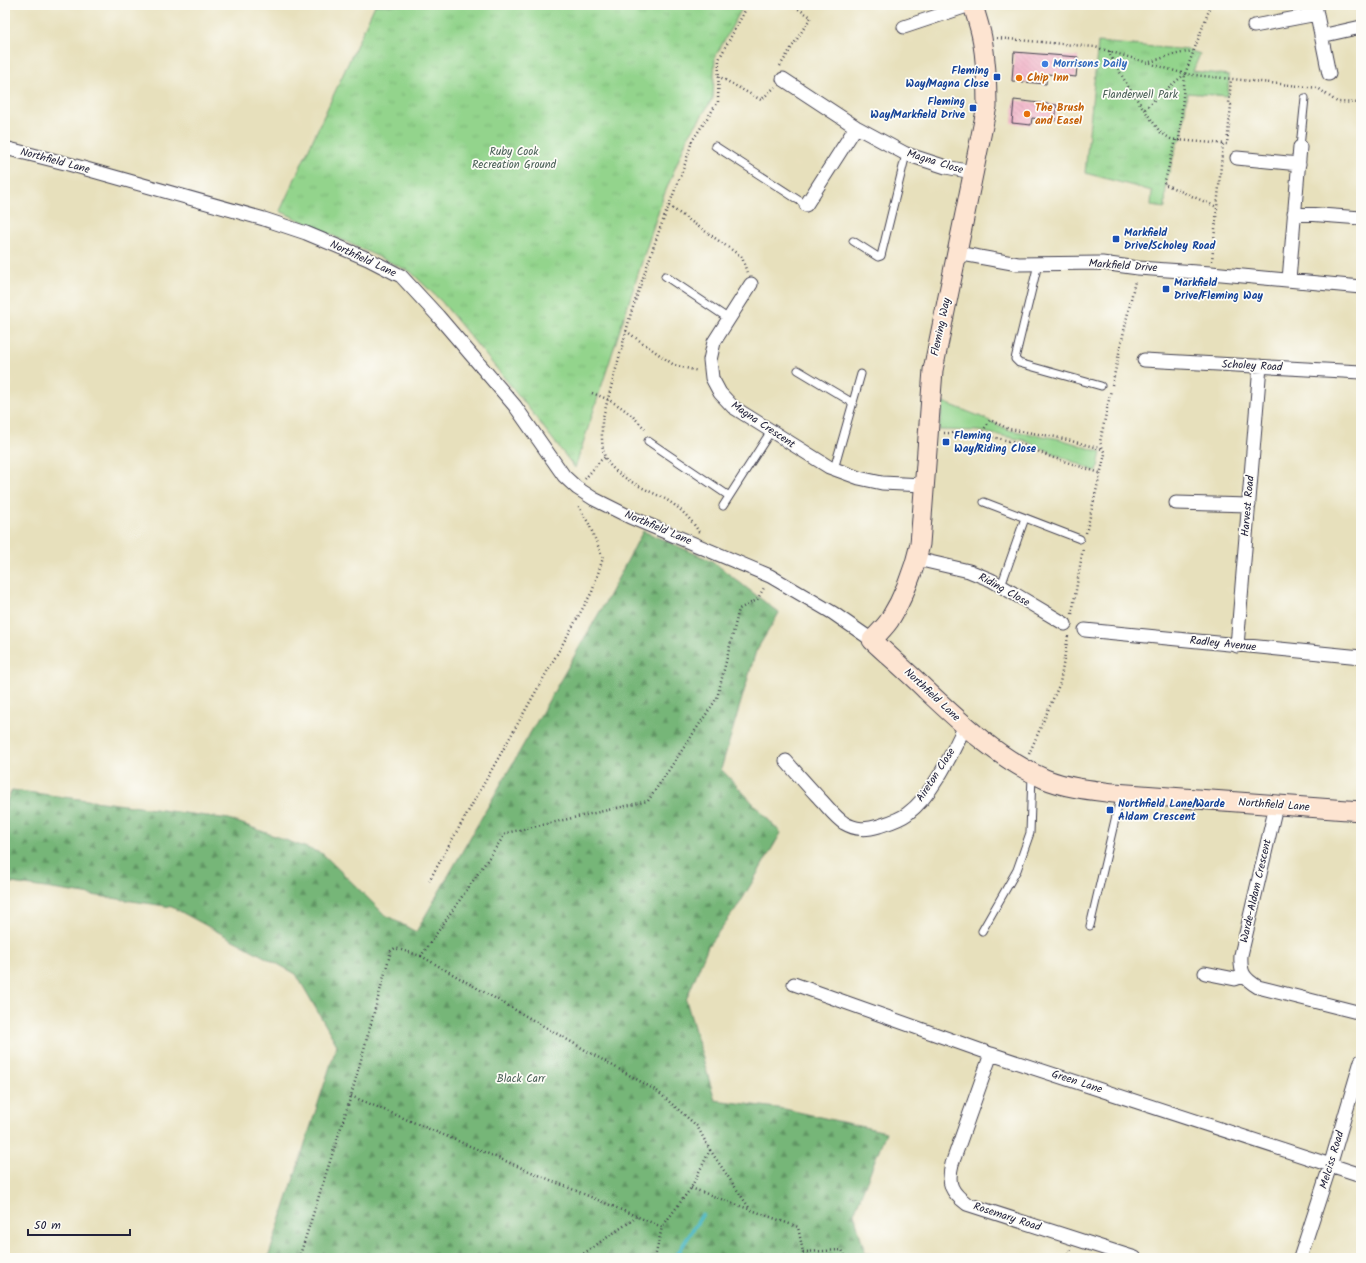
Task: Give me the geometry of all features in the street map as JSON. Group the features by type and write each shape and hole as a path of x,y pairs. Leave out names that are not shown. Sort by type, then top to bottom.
{"street":[{"path":"904,28 970,5"},
{"name":"Fleming Way","path":"872,640 888,623 899,603 917,559 920,544 935,355 987,106 982,37 973,5"},
{"path":"1254,26 1316,10 1329,74"},
{"path":"1321,36 1361,27"},
{"name":"Magna Close","path":"783,79 856,127 906,154 946,167 972,172"},
{"path":"806,205 856,127"},
{"path":"1289,280 1300,147"},
{"name":"Northfield Lane","path":"5,148 65,163 264,219 306,233 368,259 401,276 438,316 516,406 564,476 577,488 594,499 630,517 770,576 833,613 872,640 965,726 998,752 1046,779 1081,789 1121,794 1361,811"},
{"path":"1237,158 1299,164"},
{"path":"1294,213 1361,218"},
{"name":"Markfield Drive","path":"957,253 1018,264 1102,263 1138,268 1211,273 1361,287"},
{"name":"Magna Crescent","path":"751,284 714,342 710,360 711,374 720,393 733,407 811,456 834,468 859,478 882,483 924,485"},
{"name":"Scholey Road","path":"1144,360 1361,372"},
{"name":"Harvest Road","path":"1237,646 1260,366"},
{"path":"1176,503 1249,505"},
{"name":"Riding Close","path":"917,559 969,571 991,580 1068,624"},
{"name":"Radley Avenue","path":"1085,630 1361,657"},
{"name":"Aireton Close","path":"786,761 832,812 843,822 855,828 870,829 906,815 916,806 932,786 946,764 965,726"},
{"name":"Warde-Aldam Crescent","path":"1243,976 1240,967 1241,955 1276,806"},
{"path":"1205,973 1235,979 1243,976 1258,987 1361,1012"},
{"name":"Green Lane","path":"794,984 991,1054 1361,1175"},
{"name":"Rosemary Road","path":"991,1054 949,1175 950,1187 957,1197 967,1204 1135,1258"},
{"name":"Melciss Road","path":"1300,1258 1330,1166 1361,1061"}],"lane":[{"path":"1300,147 1305,98"},
{"path":"715,146 806,205"},
{"path":"853,241 878,257 881,256 906,154"},
{"path":"1038,264 1014,359 1019,363 1102,386"},
{"path":"665,276 728,319"},
{"path":"798,370 853,403"},
{"path":"834,468 861,374"},
{"path":"722,506 771,431"},
{"path":"648,441 729,496"},
{"path":"984,502 1083,539"},
{"path":"1001,586 1025,518"},
{"path":"982,931 1017,870 1030,833 1028,770"},
{"path":"1090,926 1121,794"}],"path":[{"path":"712,551 693,521 668,501 636,485 615,470 605,457 601,436 602,421 631,313 692,141 718,102 718,59 748,5"},
{"path":"718,76 761,100 783,79 780,67 811,17 792,5"},
{"path":"1211,5 1185,74 1177,140 1164,184 1217,207"},
{"path":"982,37 1095,47 1185,74 1318,88 1337,102 1361,103"},
{"path":"1110,51 1110,56 1125,81 1160,132 1171,139 1227,144 1231,105 1229,104 1231,79"},
{"path":"1148,63 1172,55 1194,51"},
{"path":"1145,109 1185,74"},
{"path":"1211,273 1223,144"},
{"path":"669,206 742,257 751,284"},
{"path":"1028,770 1060,683 1068,624 1083,539 1105,454 1100,442 1138,268"},
{"path":"626,331 674,365 711,374"},
{"path":"592,393 609,399 633,415 636,421 647,430 648,441"},
{"path":"981,434 990,420 1009,429 1056,436 1103,449"},
{"path":"928,432 981,434 1021,444 1051,457 1100,473"},
{"path":"429,881 592,592 603,558 589,524 573,494 605,457"},
{"path":"421,956 506,833 648,801 716,698 739,610 758,600 770,576"},
{"path":"299,1258 351,1096 391,951 395,948 421,956 657,1090 697,1126 710,1150 750,1210"},
{"path":"351,1096 662,1227"},
{"path":"655,1258 662,1227 691,1188 710,1150"},
{"path":"691,1188 798,1227 803,1252 802,1258"},
{"path":"577,1258 637,1217"},
{"path":"803,1252 842,1250 846,1258"}],"green space":[{"name":"Ruby Cook Recreation Ground","path":"375,5 744,5 715,57 713,98 687,139 662,200 575,468 520,397 442,302 411,272 280,211"},
{"name":"Flanderwell Park","path":"1098,42 1189,50 1200,54 1193,71 1229,75 1228,96 1187,93 1182,138 1177,144 1166,183 1165,208 1151,206 1152,191 1085,173"},
{"path":"943,402 1009,430 1060,439 1101,452 1097,472 1023,440 978,431 939,430"},
{"name":"Black Carr","path":"643,531 712,561 779,613 756,651 721,769 781,833 740,903 708,946 686,1000 715,1100 785,1109 886,1132 854,1213 865,1253 884,1256 884,1258 268,1258 337,1045 296,974 172,907 5,882 5,805 12,790 229,819 323,854 384,914 416,932 607,599"}],"building":[{"name":"Morrisons Daily","path":"1014,52 1078,57 1076,77 1047,74 1046,84 1012,81"},
{"path":"1014,100 1057,105 1055,121 1032,118 1031,125 1012,123"}],"waterway":[{"path":"675,1258 702,1215"}],"place":[{"name":"Morrisons Daily","path":"1045,64"},
{"name":"Fleming Way/Magna Close","path":"997,77"},
{"name":"Chip Inn","path":"1019,78"},
{"name":"Fleming Way/Markfield Drive","path":"973,108"},
{"name":"The Brush and Easel","path":"1027,114"},
{"name":"Markfield Drive/Scholey Road","path":"1116,239"},
{"name":"Markfield Drive/Fleming Way","path":"1166,289"},
{"name":"Fleming Way/Riding Close","path":"946,442"},
{"name":"Northfield Lane/Warde Aldam Crescent","path":"1110,810"}]}
